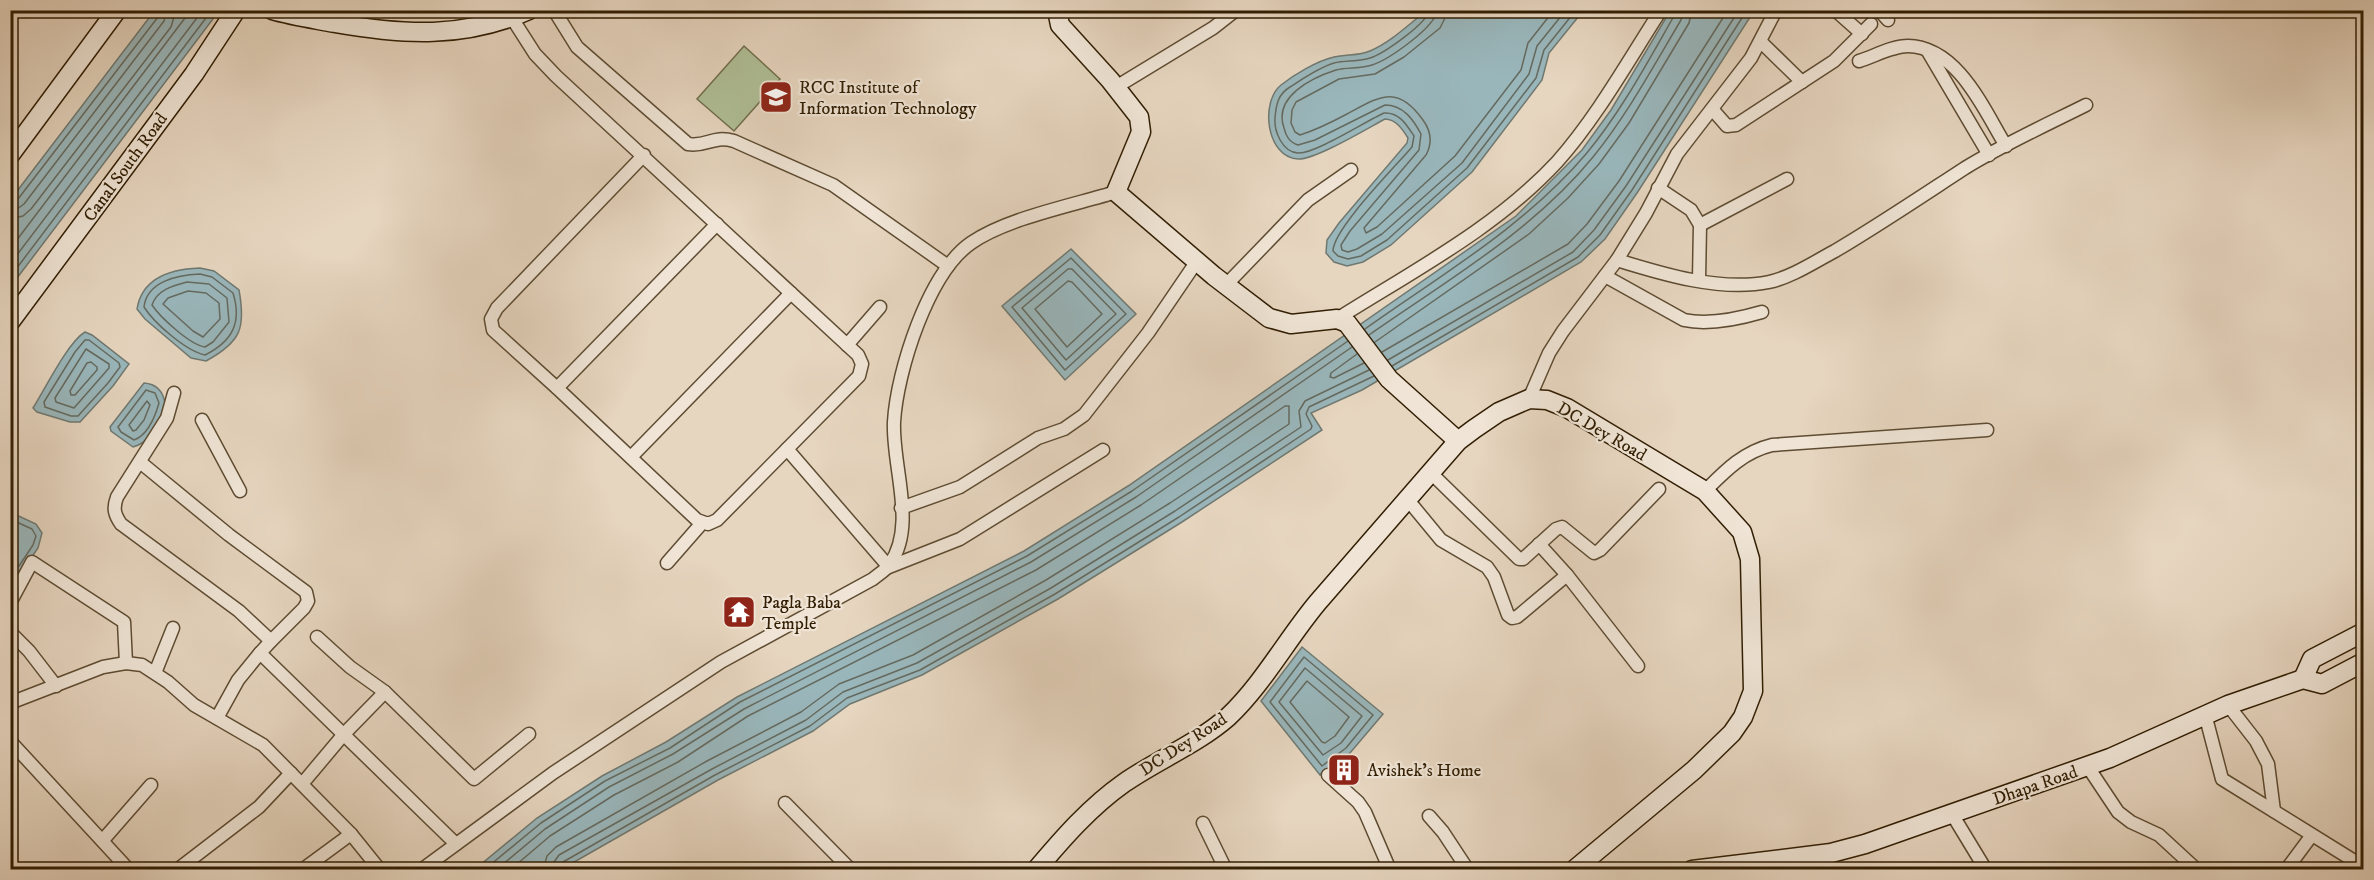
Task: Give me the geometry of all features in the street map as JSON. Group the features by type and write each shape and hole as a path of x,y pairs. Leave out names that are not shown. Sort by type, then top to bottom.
{"street":[{"path":"10,154 117,10"},
{"name":"Canal South Road","path":"10,322 194,74 236,10"},
{"path":"272,10 352,26 427,33 450,32 512,18 529,10"},
{"path":"554,10 578,47 688,144 705,144 713,139 728,139 814,176 855,199 948,266"},
{"path":"1057,10 1060,25 1116,87 1139,117 1140,132 1116,192"},
{"path":"1116,87 1213,28 1236,10"},
{"path":"1116,192 1226,285 1269,318 1291,324 1342,321 1480,228 1530,189 1558,161 1584,127 1660,10"},
{"path":"1528,399 1563,331 1617,260 1677,154 1761,42 1776,10"},
{"path":"1835,10 1862,34"},
{"path":"1879,10 1888,20"},
{"path":"512,18 535,54 556,76 644,156 858,355 862,364 859,376 717,520 708,524 702,523 493,330 491,319 496,308 644,156"},
{"path":"1712,109 1724,123 1731,127 1834,61 1871,24"},
{"path":"1761,42 1802,82"},
{"path":"1859,62 1899,47 1921,48 1950,63 1966,82 2006,146"},
{"path":"1927,50 1989,155"},
{"path":"1617,260 1699,280 1748,284 1769,282 1788,276 1869,231 1989,155 2086,105"},
{"path":"1226,285 1308,200 1351,170"},
{"path":"1700,225 1787,179"},
{"path":"1658,188 1690,210 1700,225 1699,280"},
{"path":"889,567 899,549 903,529 894,423 897,396 916,324 948,266 970,244 997,228 1116,192"},
{"path":"557,388 717,224"},
{"path":"901,508 960,487 1038,438 1074,424 1084,415 1148,333 1197,261"},
{"path":"1605,276 1684,320 1696,323 1761,312"},
{"path":"631,457 791,293"},
{"path":"847,345 880,307"},
{"path":"1342,321 1389,379 1458,441"},
{"path":"174,393 167,418 117,497 113,506 115,516 121,524 239,611 271,641"},
{"name":"DC Dey Road","path":"1036,870 1089,811 1123,784 1194,740 1234,710 1249,695 1310,611 1458,441 1499,412 1528,399 1547,400 1567,408 1705,491 1742,532 1750,559 1753,691 1743,717 1732,733 1694,770 1574,870"},
{"path":"202,420 240,491"},
{"path":"1705,491 1731,465 1746,454 1772,445 1987,430"},
{"path":"787,448 889,567"},
{"path":"421,870 553,773 721,663 873,579 889,567 960,540 1103,450"},
{"path":"140,462 229,535 306,592 308,602 304,608 271,641 238,680 217,718"},
{"path":"1431,473 1519,560 1524,559 1556,529 1562,527 1588,550 1594,553 1600,550 1659,489"},
{"path":"1407,500 1441,540 1487,567 1494,577 1512,618 1517,617 1567,575"},
{"path":"667,563 702,523"},
{"path":"1539,544 1567,575 1638,666"},
{"path":"10,603 32,562 124,622 126,663"},
{"path":"155,672 173,628"},
{"path":"10,632 29,651 56,686"},
{"path":"2303,680 2312,659 2364,632"},
{"path":"317,638 350,667 385,692 474,779 529,734"},
{"path":"260,653 456,844"},
{"name":"Dhapa Road","path":"1692,870 1758,866 1831,853 1865,844 2088,766 2228,705 2303,680 2322,684 2364,662"},
{"path":"10,703 103,667 126,663 142,665 155,672 194,705 263,745 351,834 380,870"},
{"path":"302,784 344,734 385,692"},
{"path":"2228,705 2256,741 2268,764 2274,811"},
{"path":"2205,714 2222,779 2364,867"},
{"path":"10,741 129,870"},
{"path":"2088,766 2118,812 2131,822 2159,835 2197,870"},
{"path":"177,870 260,807 291,773"},
{"path":"1328,775 1358,802 1365,812 1390,870"},
{"path":"102,840 151,785"},
{"path":"785,803 851,870"},
{"path":"1952,814 1986,870"},
{"path":"1429,816 1443,832 1468,870"},
{"path":"1203,823 1226,870"},
{"path":"302,870 351,834"},
{"path":"2286,870 2312,835"}],"green space":[{"path":"744,46 780,79 734,131 697,99"}],"water":[{"path":"155,10 219,11 11,286 11,199"},
{"path":"1426,11 1583,11 1549,53 1542,80 1472,172 1391,245 1363,262 1347,266 1334,262 1326,253 1327,240 1407,143 1408,138 1396,123 1385,119 1329,149 1298,159 1287,156 1273,139 1270,128 1270,103 1274,93 1281,85 1299,72 1327,59 1370,51 1392,38"},
{"path":"1670,11 1754,11 1637,193 1605,239 1581,262 1362,390 1311,413 1322,430 1182,522 1058,599 922,675 850,704 813,731 718,780 562,869 474,870 537,818 602,776 666,742 737,697 1024,551 1128,486 1516,216 1582,150 1611,110"},
{"path":"1071,249 1136,314 1065,380 1002,306"},
{"path":"200,268 214,271 239,290 242,314 241,324 234,340 206,361 191,358 145,319 137,309 145,290 160,277 179,270"},
{"path":"85,332 129,364 113,386 80,422 70,422 37,412 33,408 57,367 71,345"},
{"path":"144,383 158,389 165,403 158,423 150,435 133,447 111,431 110,427"},
{"path":"10,512 36,524 42,533 38,548 21,573 11,573"},
{"path":"1302,647 1383,714 1350,753 1320,775 1261,701"}],"place":[{"name":"RCC Institute of Information Technology","path":"776,97"},
{"name":"Pagla Baba Temple","path":"739,612"},
{"name":"Avishek's Home","path":"1344,770"}]}
